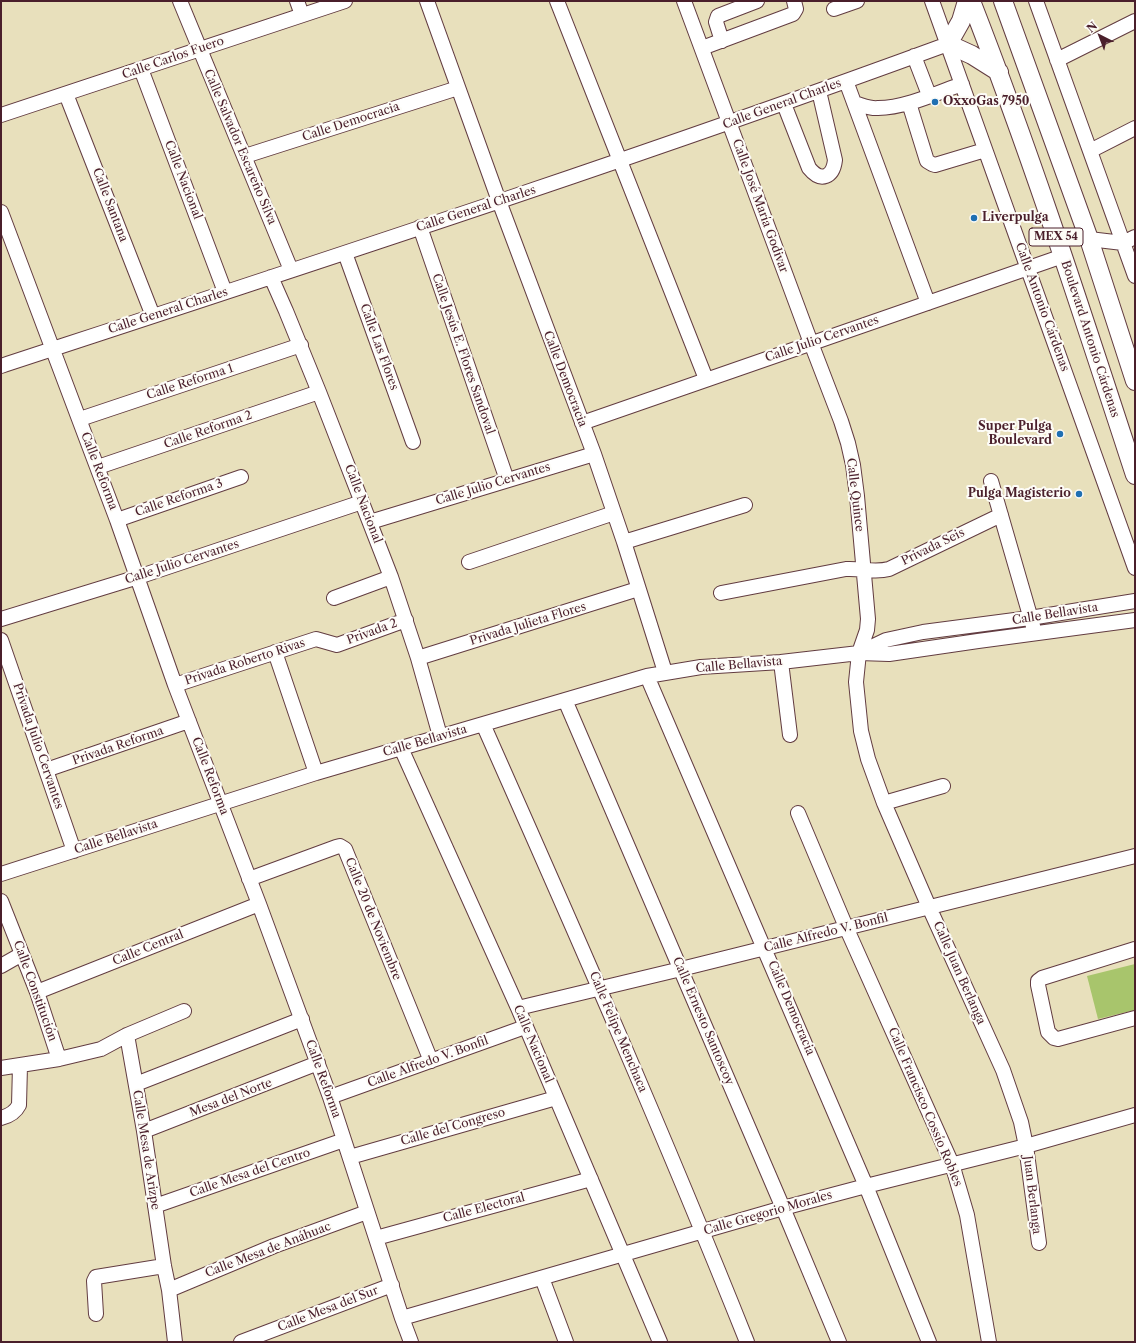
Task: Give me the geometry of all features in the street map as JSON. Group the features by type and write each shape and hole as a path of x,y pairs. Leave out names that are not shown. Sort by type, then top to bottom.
{"main road":[{"path":"966,1 961,21 948,44 972,55 999,72"},
{"name":"Boulevard Antonio Cárdenas","path":"971,1 999,72 1063,256 1135,475"},
{"name":"MEX 54","path":"1003,1 1089,239 1135,381"},
{"path":"1121,338 1135,352"}],"street":[{"name":"Calle Salvador Escareño Silva","path":"180,1 291,270"},
{"path":"297,1 302,15"},
{"name":"Calle Carlos Fuero","path":"1,115 345,1"},
{"name":"Calle Democracia","path":"426,1 594,454 624,542 665,672"},
{"path":"557,1 706,379"},
{"name":"Calle José María Godivar","path":"684,1 811,343"},
{"path":"722,41 716,22 718,16 757,1"},
{"path":"702,48 793,14 796,9 794,1"},
{"path":"834,9 857,1"},
{"name":"Calle Antonio Cárdenas","path":"932,1 1135,568"},
{"path":"1036,1 1090,151 1129,240 1135,276"},
{"path":"1058,60 1135,21"},
{"name":"Calle General Charles","path":"1,366 345,253 729,123 948,44"},
{"path":"914,56 930,95"},
{"name":"Calle Nacional","path":"141,69 225,292"},
{"path":"846,81 928,303"},
{"path":"854,103 877,109 889,108 909,103 962,84"},
{"name":"Calle Democracia","path":"244,156 458,88"},
{"path":"784,104 809,168 816,176 823,177 830,174 834,168 835,160 819,91"},
{"name":"Calle Santana","path":"66,94 153,316"},
{"path":"909,103 929,163 935,165 985,150"},
{"path":"1090,151 1135,128"},
{"name":"Calle Reforma","path":"1,212 98,467 175,685 250,879 318,1063 411,1342"},
{"name":"Calle Jesús E. Flores Sandoval","path":"420,227 507,480"},
{"path":"1089,239 1129,240"},
{"name":"Calle Las Flores","path":"345,253 413,442"},
{"name":"Calle Julio Cervantes","path":"582,423 1063,256"},
{"name":"Calle Nacional","path":"271,277 301,345 391,578 418,658 440,736"},
{"name":"Calle Quince","path":"811,343 841,421 853,465 868,619 867,630 859,653"},
{"name":"Calle Reforma 1","path":"80,419 301,345"},
{"name":"Calle Reforma 2","path":"98,467 319,392"},
{"name":"Calle Julio Cervantes","path":"370,522 594,454"},
{"name":"Calle Reforma 3","path":"117,520 241,476"},
{"path":"991,481 1035,633"},
{"name":"Calle Julio Cervantes","path":"1,619 138,577 362,502"},
{"path":"624,542 745,505"},
{"path":"469,562 614,513"},
{"name":"Privada Seis","path":"721,593 846,569 855,568 879,571 888,569 1001,514"},
{"path":"334,598 391,578"},
{"name":"Privada Julieta Flores","path":"418,658 638,589"},
{"name":"Calle Bellavista","path":"859,653 886,640 923,632 1030,618 1135,601"},
{"name":"Privada 2","path":"316,638 337,645 406,620"},
{"name":"Calle Bellavista","path":"1,874 316,773 647,676 701,667 781,662 859,653 889,654 1135,620"},
{"name":"Privada Roberto Rivas","path":"175,685 316,638"},
{"name":"Privada Julio Cervantes","path":"1,640 74,851"},
{"path":"275,652 316,773"},
{"name":"Calle Juan Berlanga","path":"859,653 856,682 861,731 868,759 884,803 929,907 1003,1070 1021,1122 1026,1146"},
{"path":"781,662 790,736"},
{"name":"Calle Democracia","path":"647,676 866,1186 929,1342"},
{"name":"Calle Ernesto Santoscoy","path":"565,700 839,1342"},
{"name":"Privada Reforma","path":"46,770 189,721"},
{"name":"Calle Felipe Menchaca","path":"483,724 600,987 703,1232 747,1342"},
{"name":"Calle Nacional","path":"401,748 518,1008 660,1342"},
{"path":"884,803 943,786"},
{"name":"Calle Francisco Cossío Robles","path":"798,813 846,927 952,1164 967,1215 989,1342"},
{"name":"Calle 20 de Noviembre","path":"250,879 336,847 340,846 345,850 431,1061"},
{"name":"Calle Alfredo V. Bonfil","path":"518,1008 1135,856"},
{"name":"Calle Constitución","path":"1,901 37,992 59,1059"},
{"name":"Calle Central","path":"37,992 259,904"},
{"path":"1135,948 1042,978 1038,981 1048,1032 1054,1038 1058,1039 1135,1018"},
{"path":"1,966 22,954"},
{"path":"1,1068 59,1059 100,1049 127,1035 184,1011"},
{"path":"136,1084 302,1019"},
{"name":"Calle Alfredo V. Bonfil","path":"330,1097 525,1027"},
{"name":"Calle Mesa de Arizpe","path":"127,1035 169,1290 175,1342"},
{"name":"Mesa del Norte","path":"144,1131 318,1063"},
{"path":"1,1118 17,1110 19,1105 20,1066"},
{"name":"Calle del Congreso","path":"350,1157 556,1098"},
{"name":"Calle Gregorio Morales","path":"402,1318 783,1208 1026,1146 1135,1115"},
{"name":"Calle Mesa del Centro","path":"155,1206 344,1140"},
{"name":"Juan Berlanga","path":"1026,1146 1039,1243"},
{"name":"Calle Electoral","path":"376,1238 591,1179"},
{"name":"Calle Mesa de Anáhuac","path":"169,1290 274,1246 368,1212"},
{"path":"96,1314 94,1281 96,1277 164,1266"},
{"path":"542,1278 566,1342"},
{"name":"Calle Mesa del Sur","path":"241,1342 392,1284"}],"green space":[{"path":"1135,964 1135,1010 1098,1019 1087,976"}],"place":[{"name":"OxxoGas 7950","path":"935,102"},
{"name":"Liverpulga","path":"974,218"},
{"name":"Super Pulga Boulevard","path":"1060,434"},
{"name":"Pulga Magisterio","path":"1079,494"}]}
